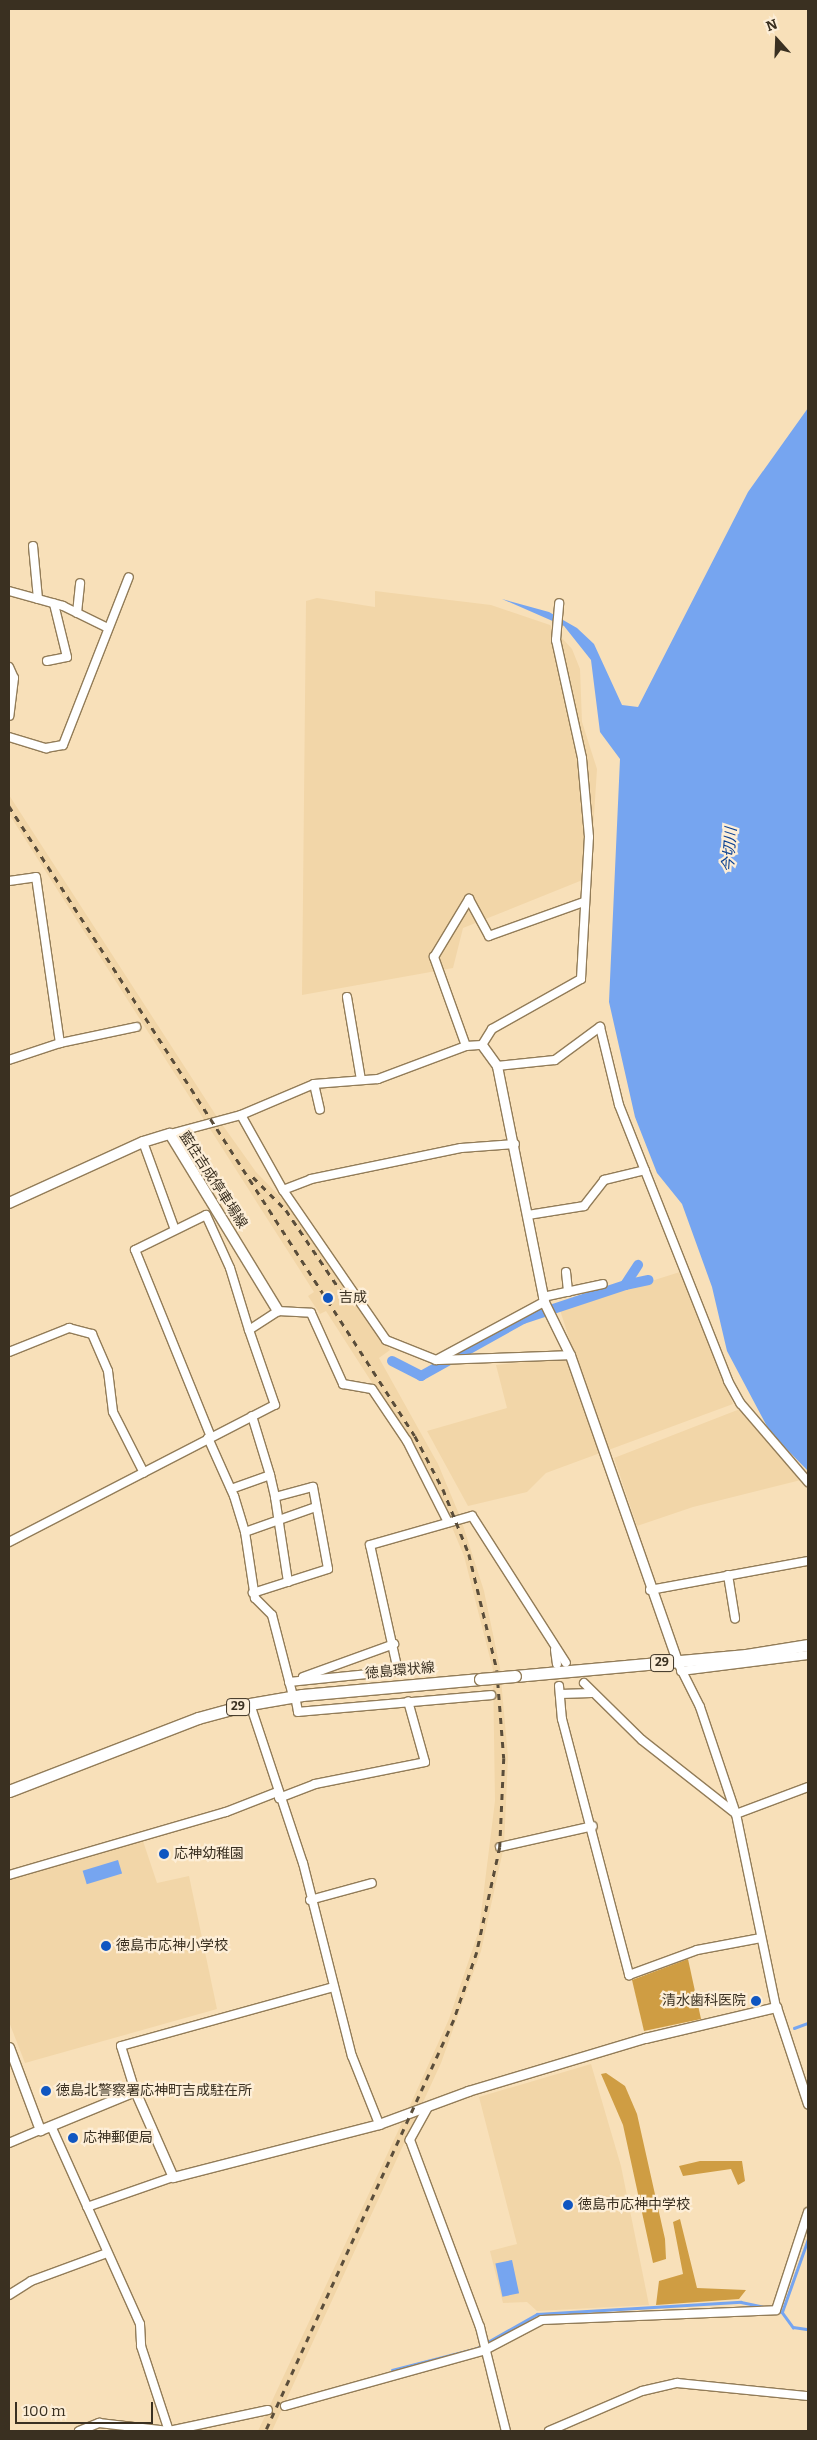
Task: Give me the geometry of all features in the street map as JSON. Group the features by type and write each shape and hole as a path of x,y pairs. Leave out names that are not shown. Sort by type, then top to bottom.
{"main road":[{"name":"藍住吉成停車場線","path":"9,1203 143,1142 170,1134 278,1311"},
{"name":"徳島環状線","path":"9,1791 198,1718 250,1704 294,1696 514,1676 679,1667 808,1645"}],"street":[{"path":"33,546 38,599"},
{"path":"9,737 46,748 64,745 129,577"},
{"path":"78,614 80,583"},
{"path":"9,591 54,604 108,628"},
{"path":"482,1045 492,1029 581,979 589,838 582,758 556,640 559,603"},
{"path":"47,661 67,657 54,604"},
{"path":"9,667 14,678 9,716"},
{"path":"9,881 36,877 60,1043"},
{"path":"466,1046 434,957 469,899 489,936 584,902"},
{"path":"347,996 361,1080"},
{"path":"9,1060 60,1043 136,1027"},
{"path":"497,1066 555,1060 600,1027 620,1105 728,1381 741,1404 808,1482"},
{"path":"170,1134 242,1116 314,1084 361,1080 419,1067 466,1046 482,1045"},
{"path":"482,1045 497,1066 515,1144 544,1300 570,1355 650,1590 679,1667 700,1707 736,1814 776,2007 808,2104"},
{"path":"314,1084 320,1109"},
{"path":"242,1116 283,1190 386,1340 436,1360 570,1355"},
{"path":"143,1142 174,1227"},
{"path":"283,1190 310,1179 460,1148 515,1144"},
{"path":"528,1215 584,1206 604,1180 645,1170"},
{"path":"9,1542 209,1437 275,1405 220,1245 206,1215 174,1227 135,1250 209,1437 231,1489 245,1532 254,1593 272,1615 298,1712 491,1695"},
{"path":"220,1245 235,1240"},
{"path":"566,1272 568,1292"},
{"path":"436,1360 544,1300 568,1292 604,1284"},
{"path":"249,1330 278,1311 311,1313 343,1384 372,1388 407,1441 448,1522"},
{"path":"9,1350 69,1328 92,1334 108,1370 113,1412 144,1472"},
{"path":"252,1416 275,1497 288,1582"},
{"path":"231,1489 270,1476"},
{"path":"254,1593 328,1569 313,1487 275,1497"},
{"path":"245,1532 316,1507"},
{"path":"289,1682 398,1671 394,1644 374,1574 370,1545 472,1516 554,1648 566,1663"},
{"path":"650,1590 808,1561"},
{"path":"728,1575 735,1618"},
{"path":"289,1682 394,1644"},
{"path":"554,1648 557,1664"},
{"path":"679,1667 808,1655"},
{"path":"584,1683 592,1693 674,1768 736,1814"},
{"path":"592,1693 559,1690 562,1719 593,1826 629,1975 697,1950 761,1938"},
{"path":"9,1875 315,1784 425,1762 408,1701"},
{"path":"250,1704 278,1795 303,1863 310,1900 352,2056 379,2124"},
{"path":"736,1814 808,1787"},
{"path":"500,1847 593,1826"},
{"path":"310,1900 372,1883"},
{"path":"173,2177 135,2091 121,2046 334,1987"},
{"path":"87,2207 173,2177 379,2124 645,2038 776,2007"},
{"path":"9,2047 11,2058 40,2130"},
{"path":"9,2143 135,2091"},
{"path":"428,2107 410,2140 485,2350 506,2431"},
{"path":"51,2126 140,2324 141,2346 169,2431"},
{"path":"285,2406 485,2350 542,2320 776,2310 808,2212"},
{"path":"9,2295 31,2281 107,2253"},
{"path":"549,2431 642,2391 677,2382 808,2396"},
{"path":"79,2431 99,2424 169,2431 268,2410"}],"shaded area":[{"path":"375,591 491,605 550,625 572,649 580,669 582,722 597,769 590,877 463,928 453,968 302,995 306,601 317,598 375,607"},
{"path":"9,795 219,1120 256,1172 290,1207 390,1350 379,1358 438,1464 461,1519 484,1591 500,1668 508,1757 504,1846 481,1951 441,2063 272,2431 258,2431 449,2019 479,1930 495,1801 493,1670 464,1556 428,1470 326,1311 320,1314 308,1296 314,1292 9,814"},
{"path":"683,1271 733,1404 546,1473 527,1492 468,1506 427,1431 507,1408 496,1365 575,1357 560,1310"},
{"path":"740,1409 801,1480 693,1507 637,1526 614,1458"},
{"name":"徳島市応神小学校","path":"143,1841 157,1883 189,1876 217,2009 25,2063 9,2022 9,1879"},
{"path":"688,1959 701,2019 644,2031 632,1980"},
{"name":"徳島市応神中学校","path":"591,2064 621,2166 649,2305 537,2311 527,2302 503,2303 490,2251 517,2244 479,2097"},
{"path":"606,2073 625,2086 637,2114 665,2239 666,2259 653,2263 623,2125 601,2074"},
{"path":"700,2161 742,2161 745,2181 738,2185 731,2169 683,2176 679,2166"},
{"path":"680,2219 697,2288 746,2290 739,2299 656,2305 659,2281 683,2274 673,2222"}],"water":[{"name":"今切川","path":"808,408 808,1471 770,1432 727,1351 712,1287 682,1204 657,1173 635,1117 609,1002 620,759 600,732 591,660 564,626 502,599 549,612 577,628 594,644 622,705 638,707 748,492"},
{"path":"118,1860 122,1873 87,1884 83,1871"},
{"path":"512,2260 519,2293 502,2297 495,2264"}],"waterway":[{"path":"392,1361 421,1376 523,1319 625,1285 638,1265"},
{"path":"625,1285 648,1280"},
{"path":"794,2028 808,2023"},
{"path":"777,2310 782,2312 808,2239"},
{"path":"392,2370 477,2348 537,2314 741,2302 769,2308"},
{"path":"782,2312 793,2327 808,2329"}],"railway":[{"path":"9,806 415,1436 443,1489 469,1554 497,1670 504,1758 500,1847 477,1952 454,2020 266,2431"},
{"path":"253,1177 286,1210 349,1303"}],"place":[{"name":"吉成","path":"328,1298"},
{"name":"応神幼稚園","path":"164,1854"},
{"name":"徳島市応神小学校","path":"106,1946"},
{"name":"清水歯科医院","path":"756,2001"},
{"name":"徳島北警察署応神町吉成駐在所","path":"46,2091"},
{"name":"応神郵便局","path":"73,2138"},
{"name":"徳島市応神中学校","path":"568,2205"}]}
